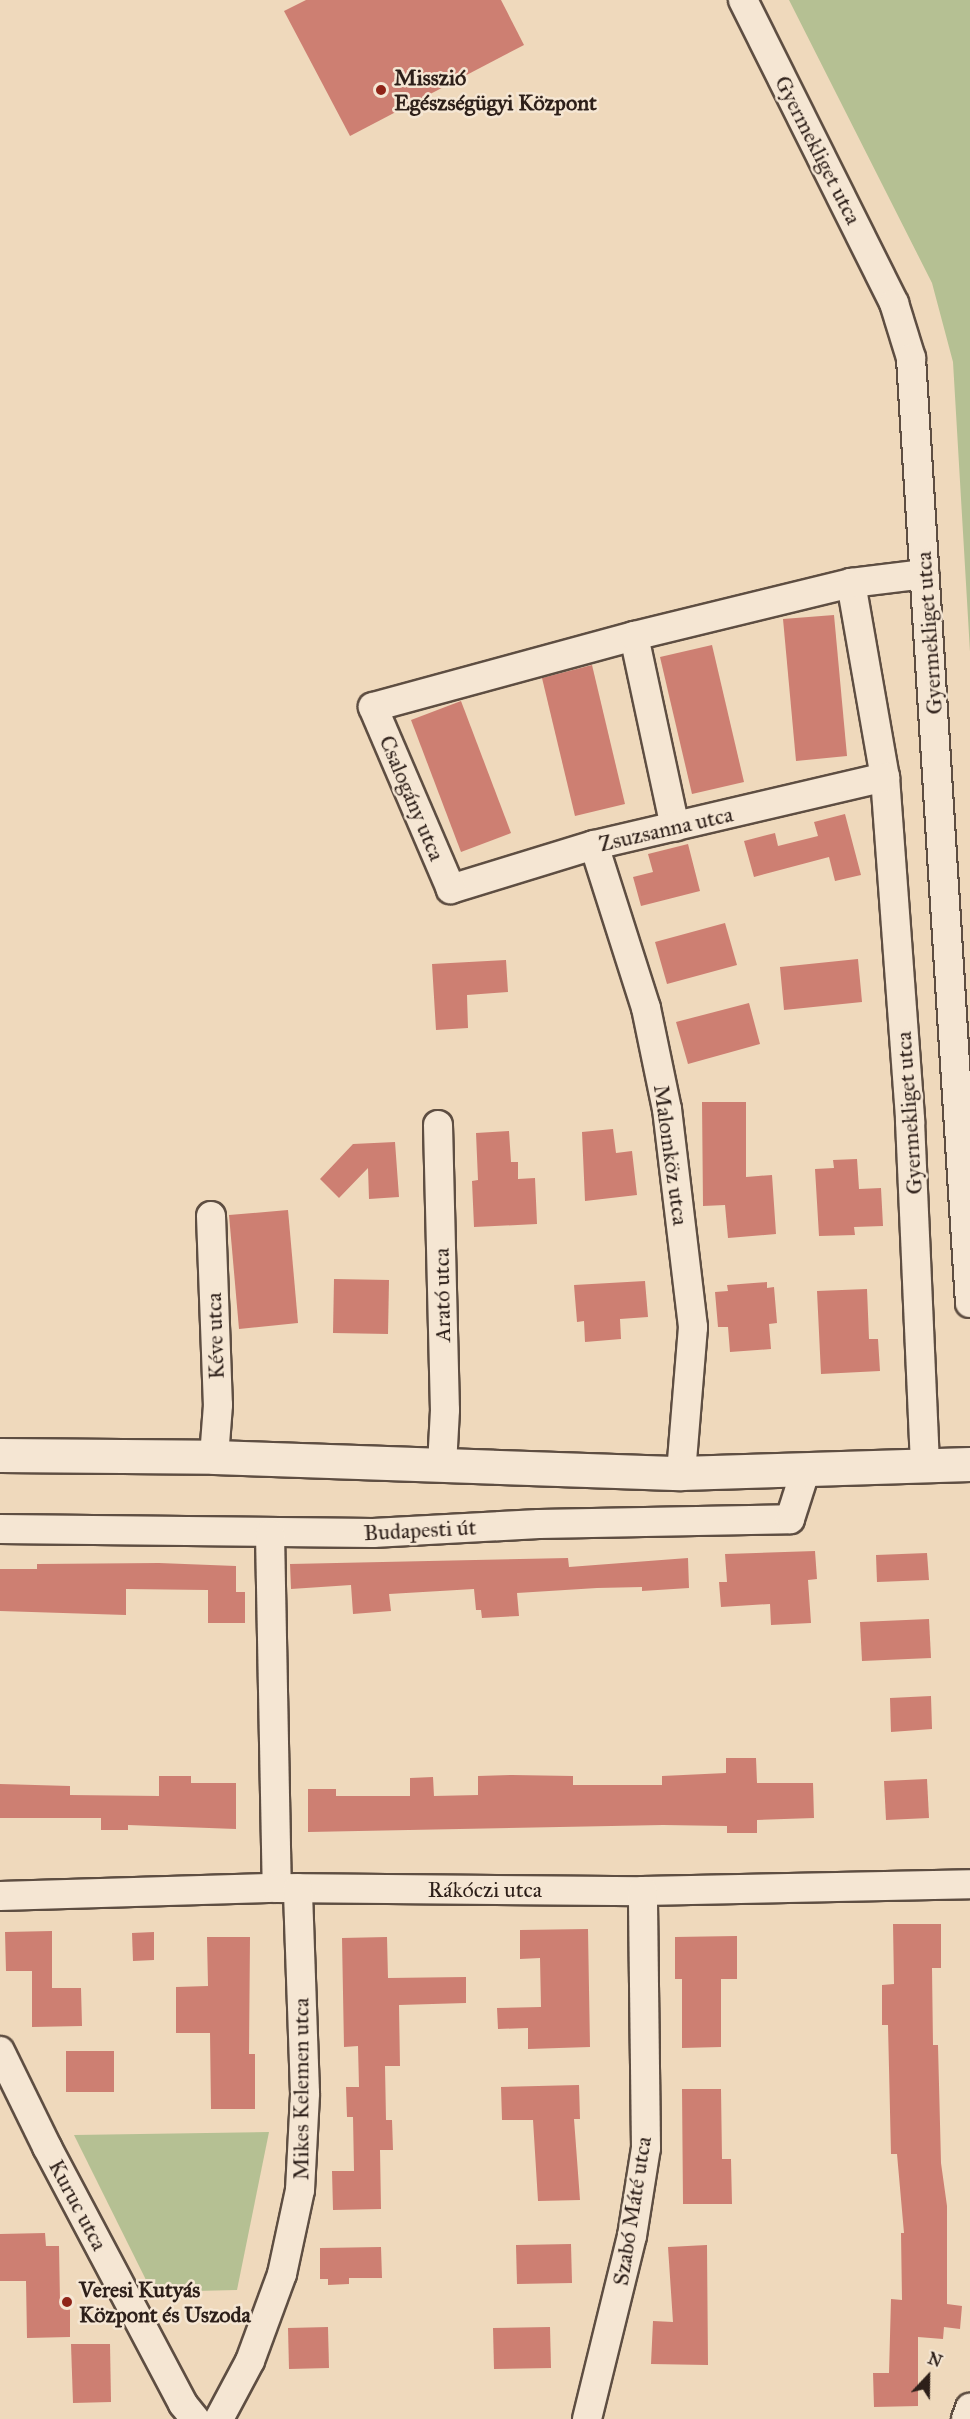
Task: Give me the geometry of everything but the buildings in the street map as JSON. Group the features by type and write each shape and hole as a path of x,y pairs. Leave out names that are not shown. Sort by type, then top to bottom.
{"street":[{"name":"Gyermekliget utca","path":"743,0 894,303 911,358 970,1303"},
{"path":"675,827 634,636 851,583 924,574"},
{"name":"Gyermekliget utca","path":"851,583 885,777 910,1121 925,1466"},
{"name":"Csalogány utca","path":"450,889 373,707 634,636"},
{"name":"Zsuzsanna utca","path":"450,889 594,845 885,777"},
{"name":"Malomköz utca","path":"594,845 646,1008 667,1109 693,1327 681,1473"},
{"name":"Arató utca","path":"438,1125 444,1410 442,1465"},
{"name":"Kéve utca","path":"211,1216 218,1405 214,1457"},
{"path":"0,1455 214,1457 681,1473 805,1472 970,1464"},
{"name":"Budapesti út","path":"0,1529 270,1534 790,1519 805,1472"},
{"name":"Mikes Kelemen utca","path":"219,2419 250,2361 282,2274 300,2190 305,2093 288,1888 270,1534"},
{"name":"Rákóczi utca","path":"0,1896 288,1888 643,1891 970,1884"},
{"name":"Szabó Máté utca","path":"587,2419 632,2236 646,2148 643,1891"},
{"name":"Kuruc utca","path":"0,2051 58,2167 183,2404 195,2419"},
{"path":"966,2419 970,2408"}],"green space":[{"path":"789,0 970,0 970,652 953,362 932,283"},
{"path":"269,2132 237,2290 152,2292 74,2135"}],"place":[{"name":"Misszió Egészségügyi Központ","path":"381,90"},
{"name":"Veresi Kutyás Központ és Uszoda","path":"67,2302"}]}
